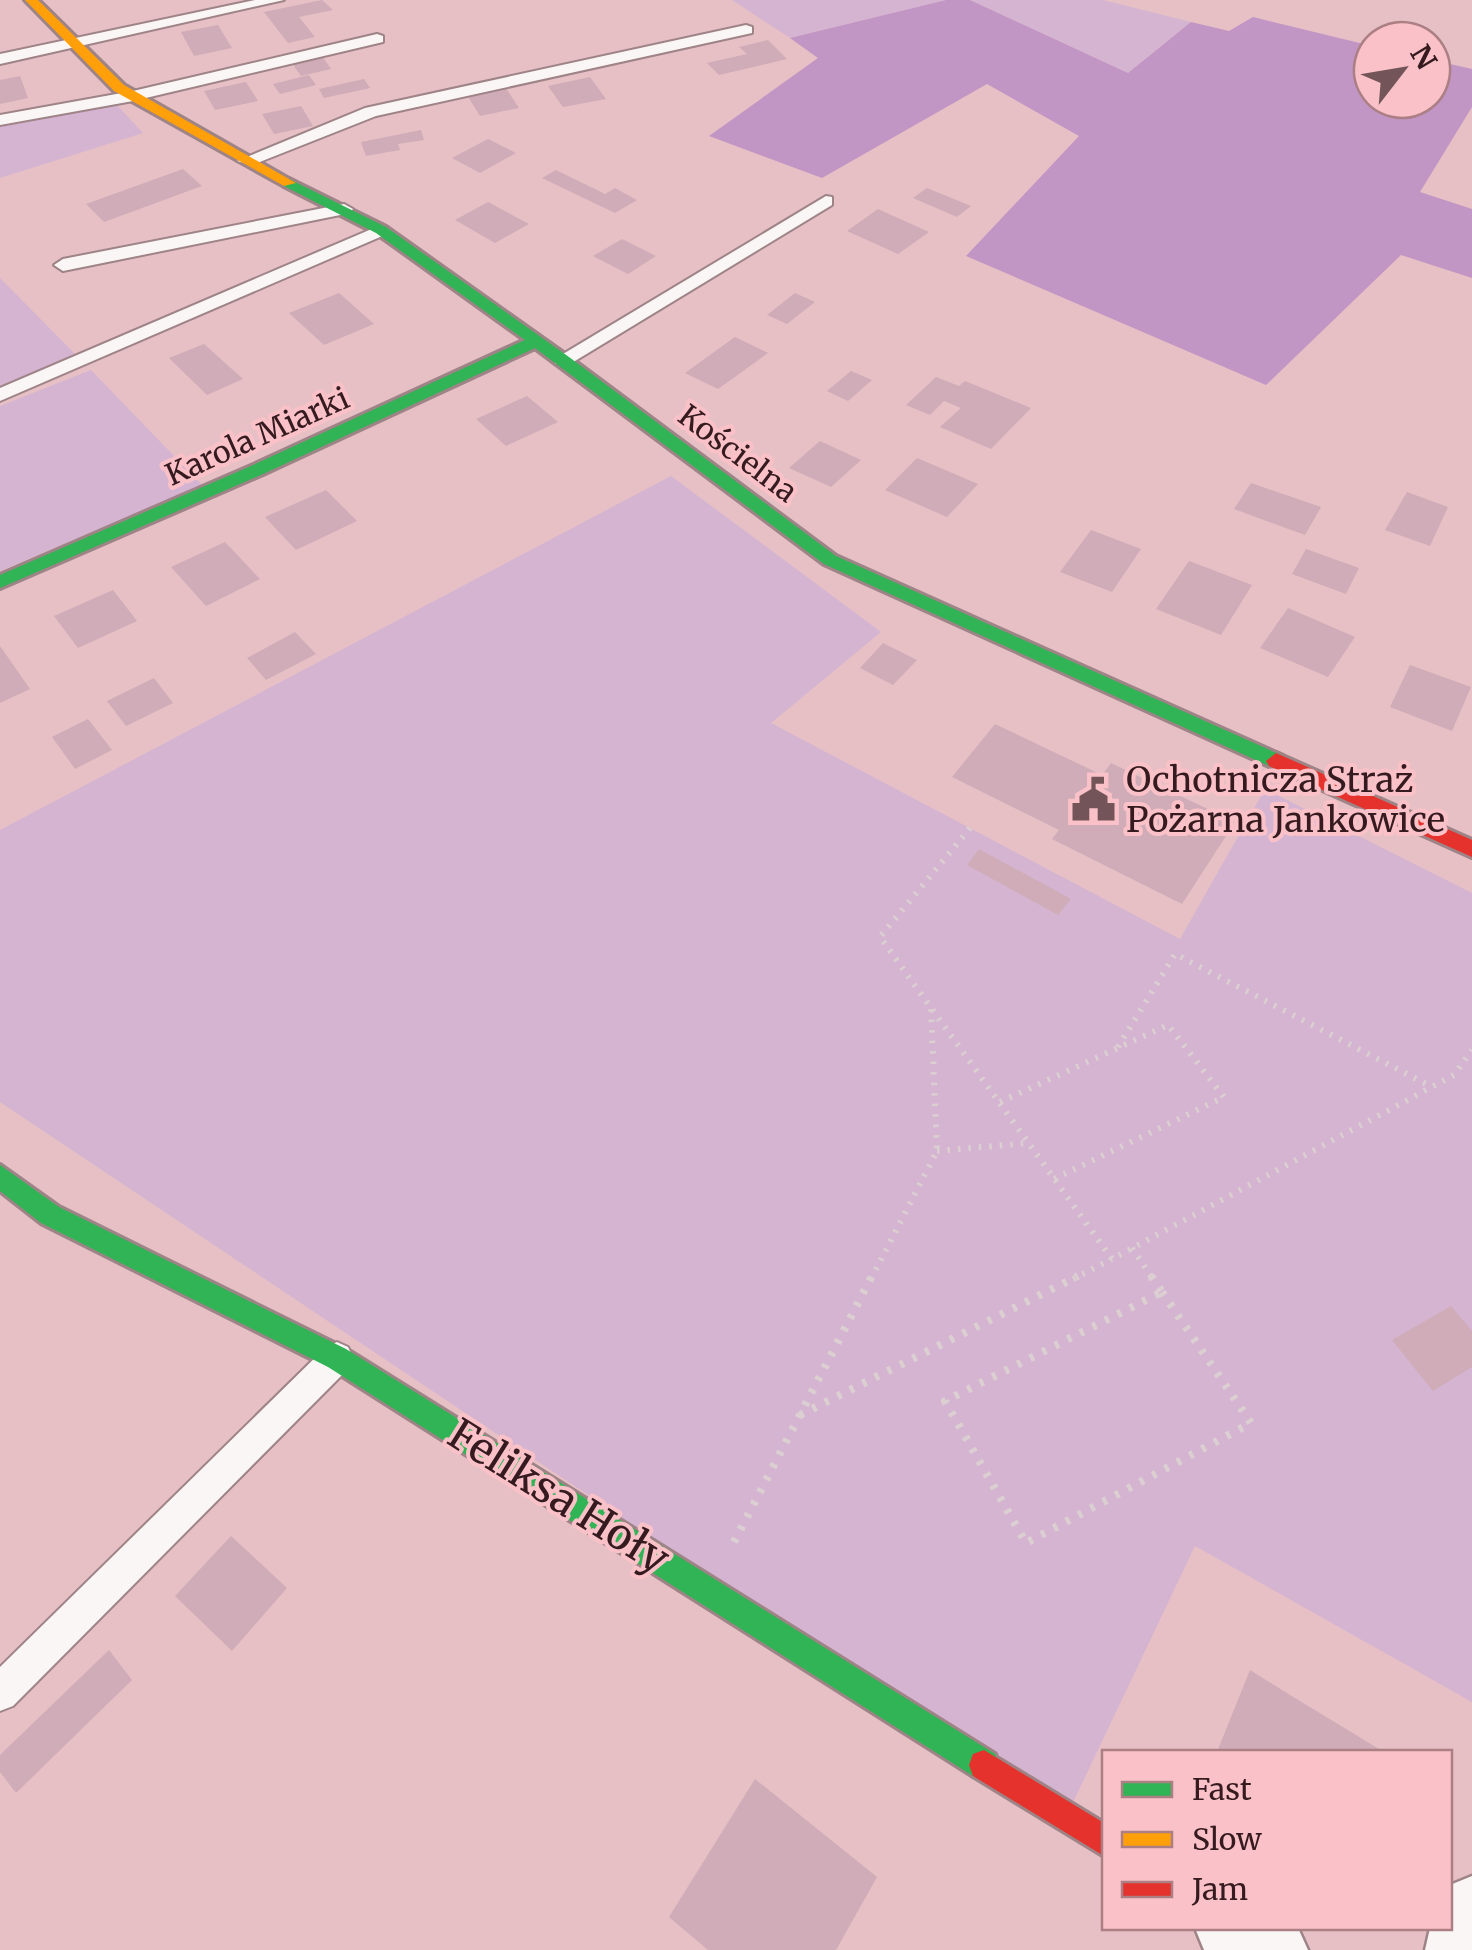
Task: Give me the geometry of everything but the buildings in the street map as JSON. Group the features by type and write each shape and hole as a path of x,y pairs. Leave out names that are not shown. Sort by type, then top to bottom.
{"street":[{"name":"Kościelna","path":"31,0 120,88 246,161 381,230 564,360 830,560 1471,845"},
{"name":"Karola Miarki","path":"0,582 240,477 536,340"},
{"name":"Feliksa Hoły","path":"0,1176 50,1216 337,1358 1102,1839"},
{"path":"1466,1950 1472,1915"},
{"path":"1237,1930 1268,1950"}],"lane":[{"path":"0,58 76,46 276,0"},
{"path":"246,161 371,112 746,30"},
{"path":"0,120 133,96 377,39"},
{"path":"564,360 826,200"},
{"path":"63,264 344,209"},
{"path":"0,395 381,230"},
{"path":"0,1694 337,1358"}],"path":[{"path":"970,828 880,937 1112,1259"},
{"path":"1117,1048 1175,954 1433,1087"},
{"path":"728,1554 937,1150 931,1008"},
{"path":"1000,1102 1168,1025 1224,1097 1054,1179"},
{"path":"800,1415 1112,1259 1433,1087 1454,1075 1472,1050"},
{"path":"937,1150 1029,1143"},
{"path":"1132,1248 1162,1292 1251,1423 1026,1543 945,1401 1162,1292"}],"shaded area":[{"path":"732,0 946,0 790,38"},
{"path":"946,0 970,0 1128,73 1191,22 1229,31 1253,17 1352,41 1352,120 1452,120 1452,64 1472,69 1472,107 1420,192 1472,209 1472,278 1401,255 1266,385 966,256 1079,136 987,84 822,178 709,136 818,58 790,38"},
{"path":"970,0 1103,0 1191,22 1128,73"},
{"path":"117,105 143,133 0,178 0,127"},
{"path":"0,278 77,356 0,387"},
{"path":"91,370 202,485 0,571 0,406"},
{"path":"671,476 881,632 771,723 1180,939 1265,789 1472,893 1472,1702 1195,1546 1067,1815 0,1102 0,830"}],"traffic: fast":[{"path":"289,183 381,230 563,360 830,560 1276,761"},
{"path":"0,582 257,470 537,341"},
{"path":"0,1176 50,1215 337,1358 984,1765"}],"traffic: slow":[{"path":"31,0 119,88 289,183"}],"traffic: jam":[{"path":"1276,761 1472,849"},
{"path":"984,1765 1102,1840"}],"place":[{"name":"Ochotnicza Straż Pożarna Jankowice","path":"1093,800"}]}
